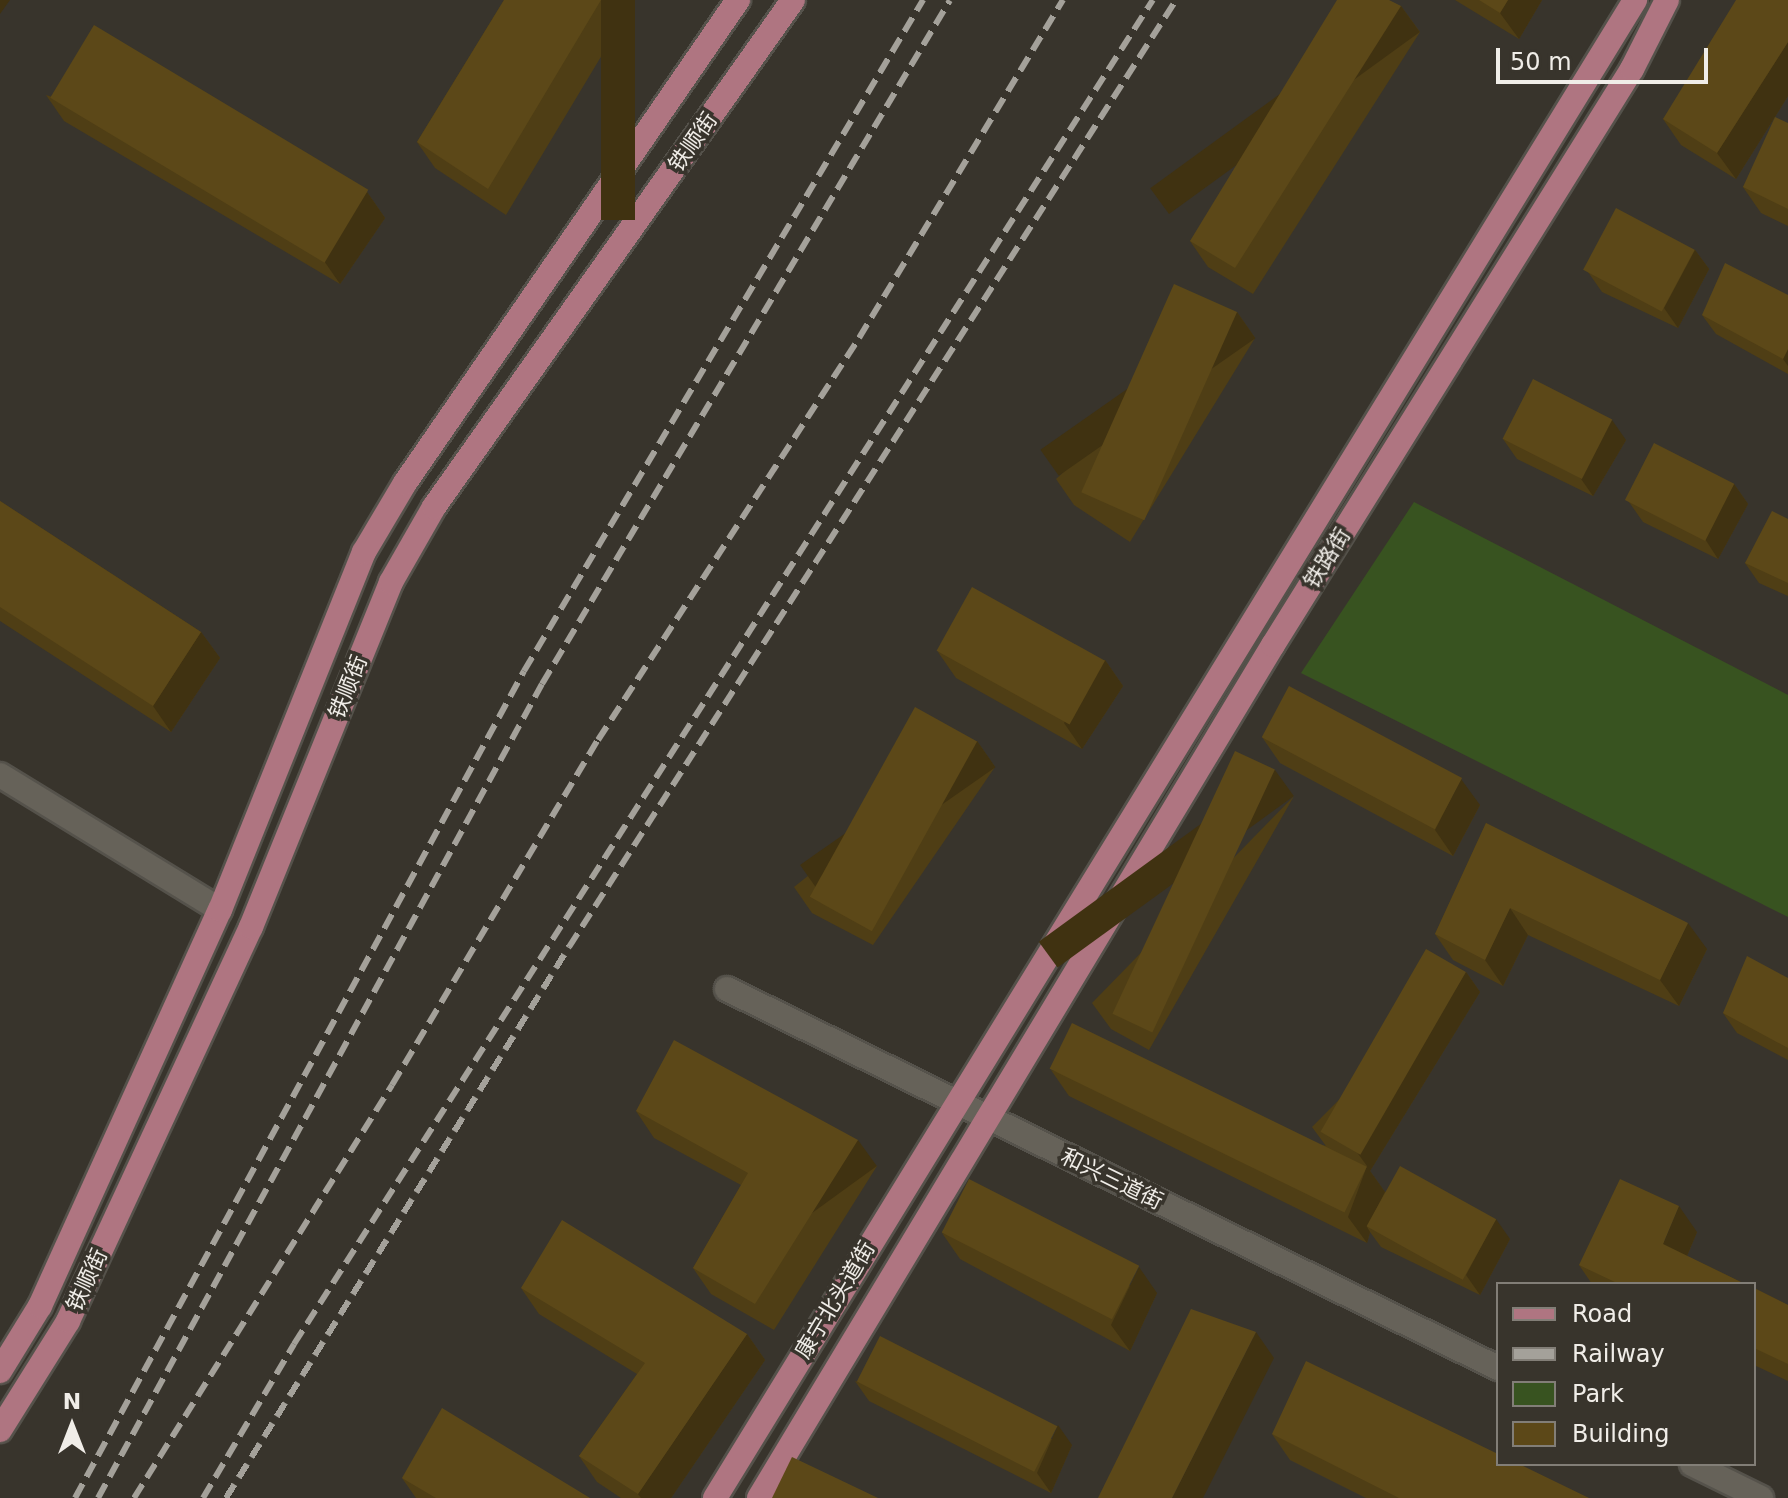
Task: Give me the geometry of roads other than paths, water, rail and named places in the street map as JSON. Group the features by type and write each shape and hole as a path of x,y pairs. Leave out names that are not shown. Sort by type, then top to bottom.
{"main road":[{"name":"铁顺街","path":"0,1371 40,1306 220,910 364,552 405,483 738,0"},
{"name":"铁顺街","path":"0,1430 68,1321 251,927 391,582 434,507 793,0"},
{"name":"铁路街","path":"955,1101 1635,0"},
{"name":"铁路街","path":"990,1118 1273,645 1632,69 1667,0"},
{"name":"康宁北头道街","path":"715,1498 955,1101"},
{"name":"康宁北头道街","path":"759,1498 990,1118"}],"street":[{"path":"0,775 220,910"},
{"name":"和兴三道街","path":"727,989 1496,1367"},
{"path":"1696,1466 1761,1498"}],"railway":[{"path":"75,1498 524,671 923,0"},
{"path":"98,1498 542,684 950,0"},
{"path":"134,1498 392,1085 598,740 859,338 1063,0"},
{"path":"203,1498 294,1344 1153,0"},
{"path":"226,1498 569,947 1176,0"}]}
